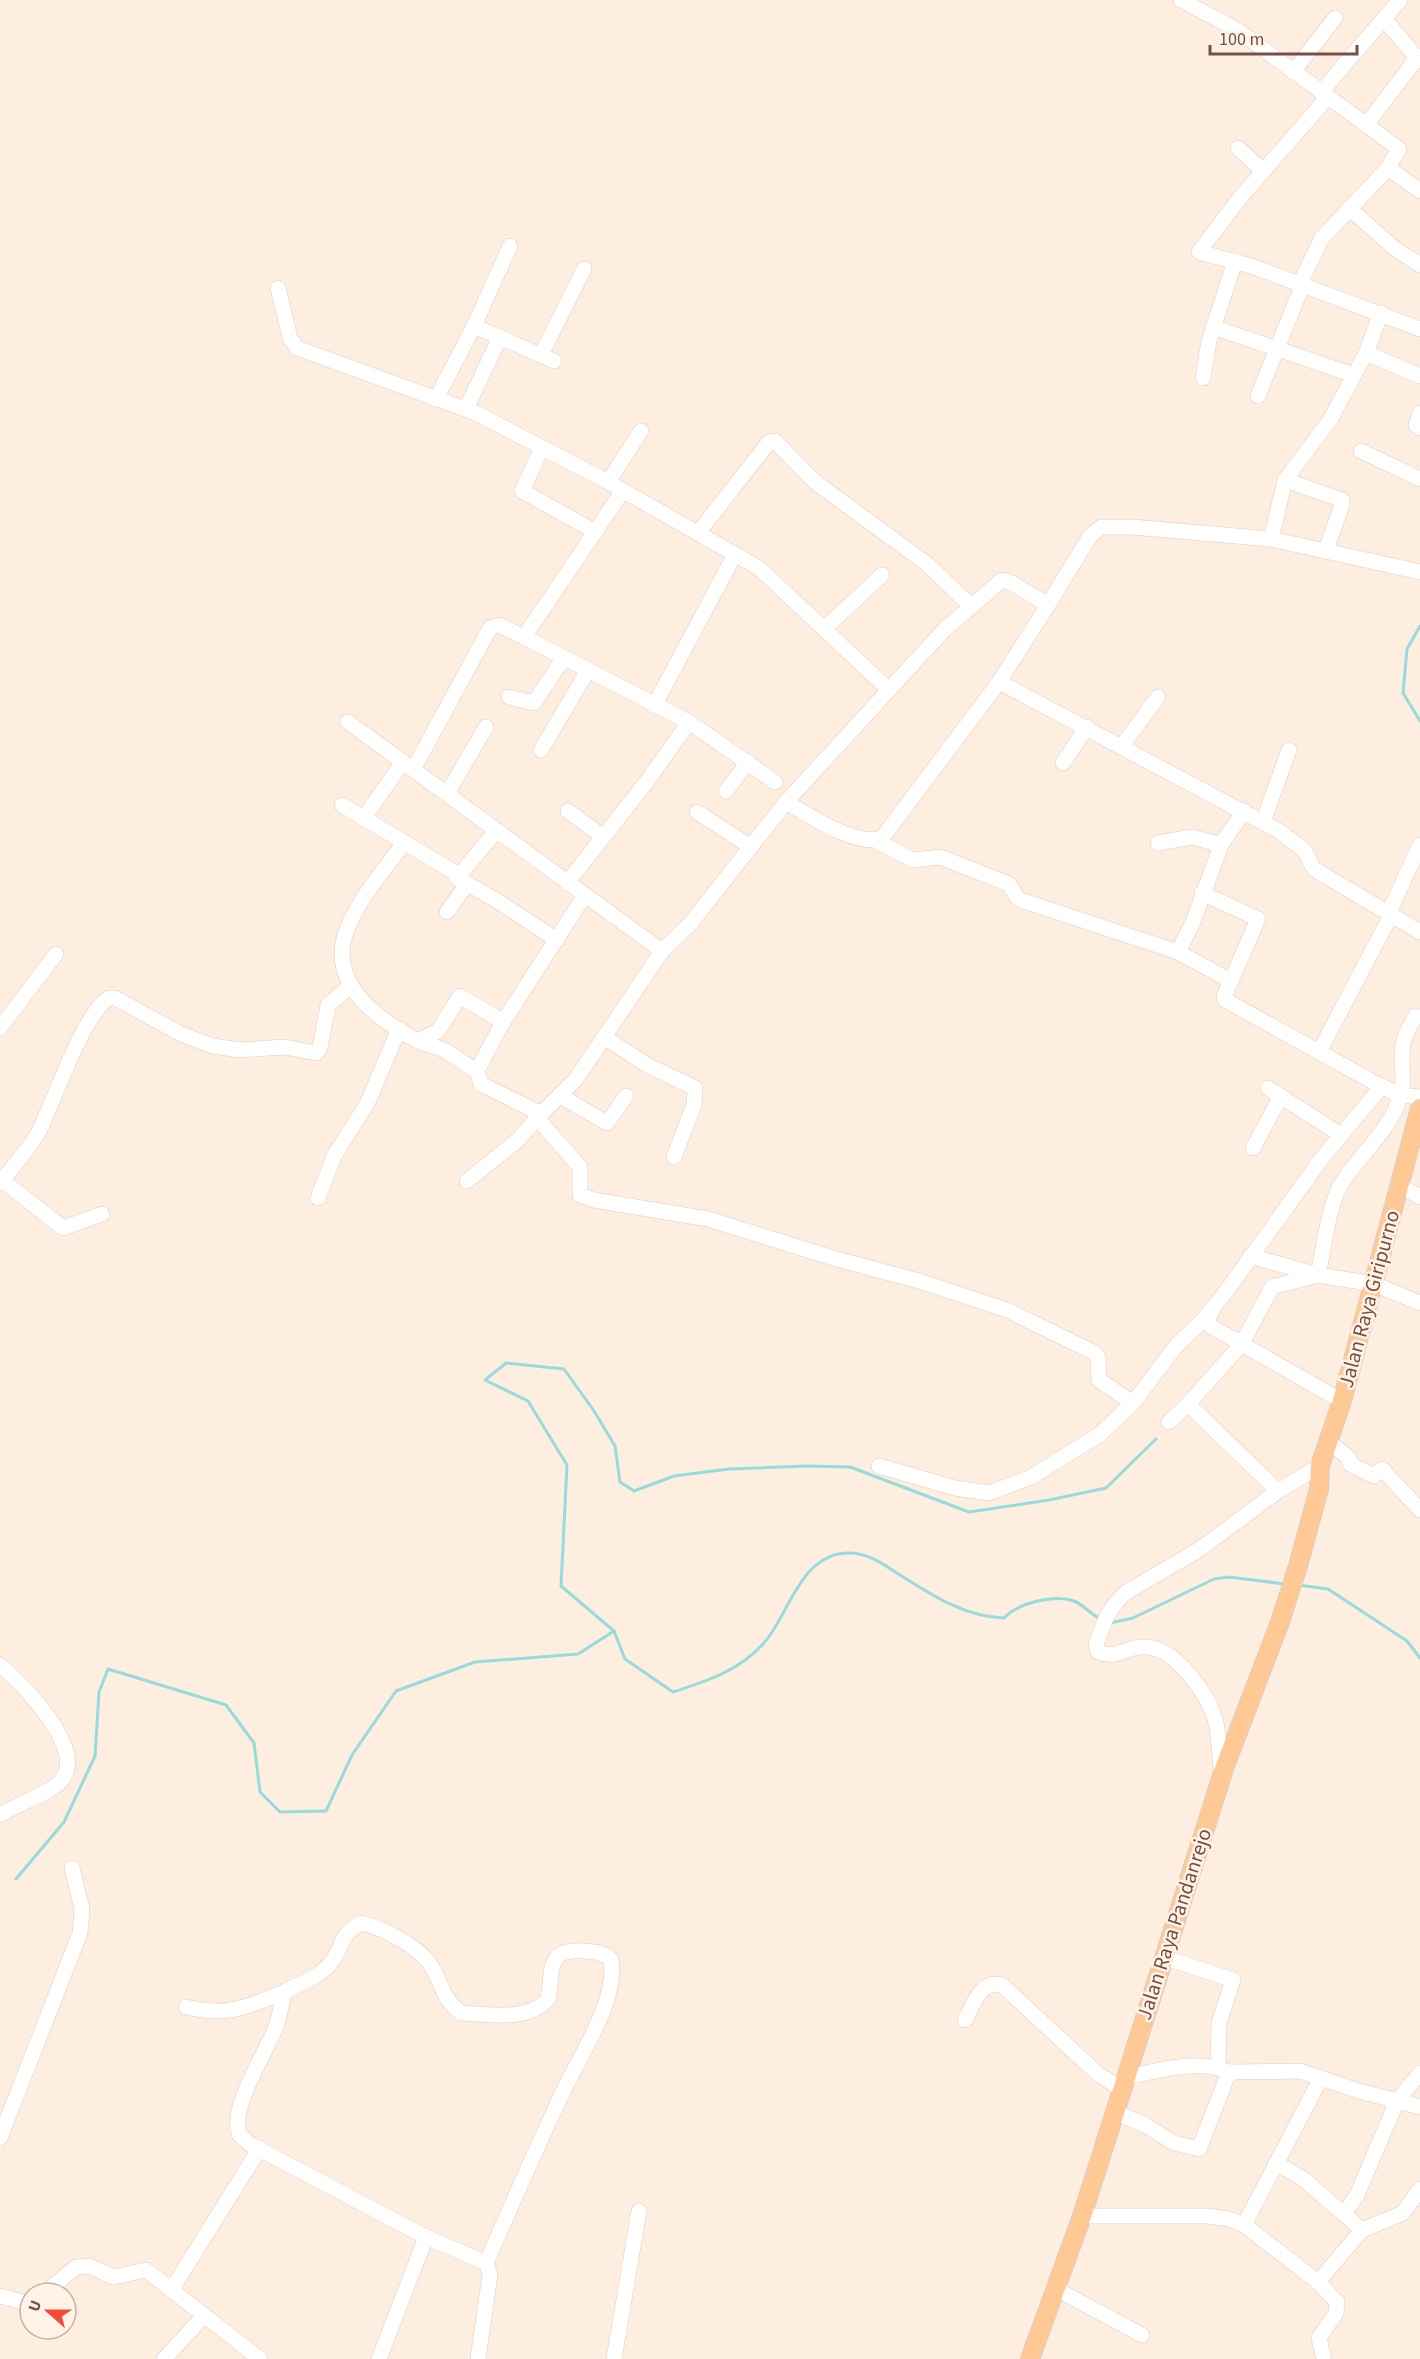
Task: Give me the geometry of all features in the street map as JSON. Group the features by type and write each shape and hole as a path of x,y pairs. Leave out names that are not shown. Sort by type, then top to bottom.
{"main road":[{"name":"Jalan Raya Giripurno","path":"1319,1490 1320,1466 1342,1401 1420,1108"},
{"name":"Jalan Raya Pandanrejo","path":"1030,2359 1082,2216 1222,1775 1238,1738 1280,1622 1319,1490"}],"street":[{"path":"1181,0 1239,31 1399,149 1388,168 1322,238 1301,284 1258,396"},
{"path":"1400,0 1199,252 1235,261 1420,329"},
{"path":"1293,72 1335,18"},
{"path":"1366,125 1418,60 1384,19"},
{"path":"1238,147 1263,171"},
{"path":"1388,168 1420,191"},
{"path":"1349,208 1394,248 1420,265"},
{"path":"436,399 474,326 510,246"},
{"path":"1203,378 1213,327 1235,261"},
{"path":"474,326 548,358 584,269"},
{"path":"278,288 295,346 466,409 608,482 735,554 759,568 888,689"},
{"path":"1271,539 1285,480 1330,420 1366,353 1381,313"},
{"path":"1213,327 1354,375"},
{"path":"466,409 500,337"},
{"path":"1366,353 1420,376"},
{"path":"1420,413 1416,425 1420,428"},
{"path":"608,482 641,430"},
{"path":"698,533 769,442 774,441 825,491 910,550 971,606"},
{"path":"542,448 522,490 596,532"},
{"path":"1361,451 1420,479"},
{"path":"1285,480 1342,501 1326,550"},
{"path":"524,638 622,492"},
{"path":"875,840 882,838 999,682 1090,536 1101,527 1132,527 1271,539 1420,573"},
{"path":"654,706 735,554"},
{"path":"824,629 882,575"},
{"path":"467,1182 518,1140 562,1096 576,1079 662,951 690,924 786,802 945,629 1005,580 1048,605"},
{"path":"363,819 408,765 490,628 499,625 587,672 689,722 775,782"},
{"path":"509,697 534,703 563,659"},
{"path":"541,750 587,672"},
{"path":"999,682 1263,822 1293,840 1304,850 1314,869 1390,917 1420,933"},
{"path":"1121,747 1158,696"},
{"path":"348,722 662,951"},
{"path":"567,883 648,780 689,722"},
{"path":"447,794 486,727"},
{"path":"1063,763 1087,727"},
{"path":"1263,822 1289,750"},
{"path":"726,791 748,762"},
{"path":"786,802 834,831 875,840 913,860 929,856 940,857 1009,884 1018,899 1178,952 1231,981"},
{"path":"342,806 404,843 458,881 557,940"},
{"path":"568,811 602,836"},
{"path":"1178,952 1221,845 1244,811"},
{"path":"697,813 751,848"},
{"path":"447,912 458,881 496,831"},
{"path":"1158,843 1192,837 1221,845"},
{"path":"404,843 346,930 342,960 349,987 375,1014 418,1041 445,1051 477,1071 481,1084 540,1116 579,1167 579,1190 583,1196 708,1219 832,1258 919,1281 1007,1310 1095,1353 1098,1357 1099,1380 1133,1403"},
{"path":"1319,1052 1390,917 1392,906 1420,844"},
{"path":"1202,893 1258,920 1224,996 1225,1000 1393,1091 1420,1097"},
{"path":"477,1071 503,1022 585,895"},
{"path":"0,1028 56,954"},
{"path":"102,1214 63,1228 1,1182 39,1130 74,1051 104,1001 115,998 181,1034 213,1046 240,1050 285,1047 316,1053 320,1048 328,1005 349,987"},
{"path":"418,1041 440,1028 460,996 503,1022"},
{"path":"1315,1274 1339,1189 1386,1125 1397,1106 1393,1091 1401,1046 1416,1016"},
{"path":"318,1198 334,1156 367,1104 399,1029"},
{"path":"604,1037 647,1065 695,1088 694,1105 674,1157"},
{"path":"1268,1088 1341,1136"},
{"path":"879,1466 955,1488 989,1493 1031,1477 1100,1435 1133,1403 1176,1346 1215,1305 1341,1136 1393,1091"},
{"path":"562,1096 607,1123 626,1096"},
{"path":"1253,1148 1281,1096"},
{"path":"1399,1185 1420,1197"},
{"path":"1250,1256 1315,1274 1374,1284 1420,1303"},
{"path":"1169,1422 1188,1404 1237,1343 1272,1287 1315,1274"},
{"path":"1215,1305 1207,1321 1212,1327 1342,1401"},
{"path":"1188,1404 1278,1491"},
{"path":"1328,1441 1349,1458 1350,1464 1374,1476 1382,1469 1420,1510"},
{"path":"1222,1775 1215,1718 1197,1685 1185,1669 1171,1657 1147,1647 1135,1648 1110,1656 1098,1652 1096,1648 1099,1636 1106,1618 1125,1593 1200,1549 1278,1491 1320,1466"},
{"path":"0,1665 31,1694 50,1719 64,1748 67,1767 66,1774 59,1784 0,1815"},
{"path":"0,2138 80,1933 82,1909 72,1868"},
{"path":"186,2007 211,2013 224,2013 284,1992 328,1967 340,1942 355,1926 362,1923 393,1934 425,1959 432,1966 446,2000 461,2013 524,2013 539,2007 548,1999 550,1971 553,1962 561,1954 573,1950 607,1955 611,1960 608,1992 596,2027 562,2093 486,2263 490,2275 478,2359"},
{"path":"1115,2112 1145,2125 1174,2142 1199,2149 1224,2070 1219,2023 1233,1980 1163,1957"},
{"path":"964,2020 985,1987 994,1983 1002,1985 1098,2074 1123,2084 1154,2071 1299,2071 1420,2107"},
{"path":"284,1992 278,2022 249,2084 239,2120 238,2129 244,2140 426,2237 486,2263"},
{"path":"1344,2214 1361,2187 1397,2101 1420,2073"},
{"path":"1244,2225 1321,2078"},
{"path":"172,2289 260,2148"},
{"path":"1276,2163 1302,2178 1362,2230"},
{"path":"1318,2282 1362,2230 1403,2213 1420,2189"},
{"path":"614,2359 639,2211"},
{"path":"1082,2216 1207,2216 1229,2219 1244,2225 1332,2294 1338,2307 1318,2338 1324,2359"},
{"path":"378,2359 426,2237"},
{"path":"58,2281 69,2270 84,2265 113,2277 146,2270 172,2289 203,2317 260,2359"},
{"path":"1054,2288 1142,2336"},
{"path":"0,2296 18,2301"},
{"path":"164,2359 203,2317"}],"waterway":[{"path":"1420,626 1407,649 1403,693 1420,721"},
{"path":"16,1879 64,1822 95,1756 99,1692 108,1669 226,1705 254,1743 260,1792 280,1812 326,1811 352,1755 396,1691 475,1662 578,1654 614,1631 561,1586 567,1465 528,1401 485,1380 506,1363 564,1369 594,1411 615,1446 620,1482 634,1491 674,1476 729,1469 850,1467 969,1512 1049,1500 1106,1488 1156,1439"},
{"path":"614,1631 625,1659 673,1692 686,1688 722,1674 754,1653 773,1630 808,1573 820,1562 834,1555 851,1553 865,1555 949,1604 976,1614 1004,1618 1027,1604 1047,1599 1066,1599 1074,1601 1101,1619"},
{"path":"1110,1623 1133,1618 1214,1579 1229,1577 1285,1584"},
{"path":"1298,1585 1328,1589 1407,1641 1420,1658"}]}
